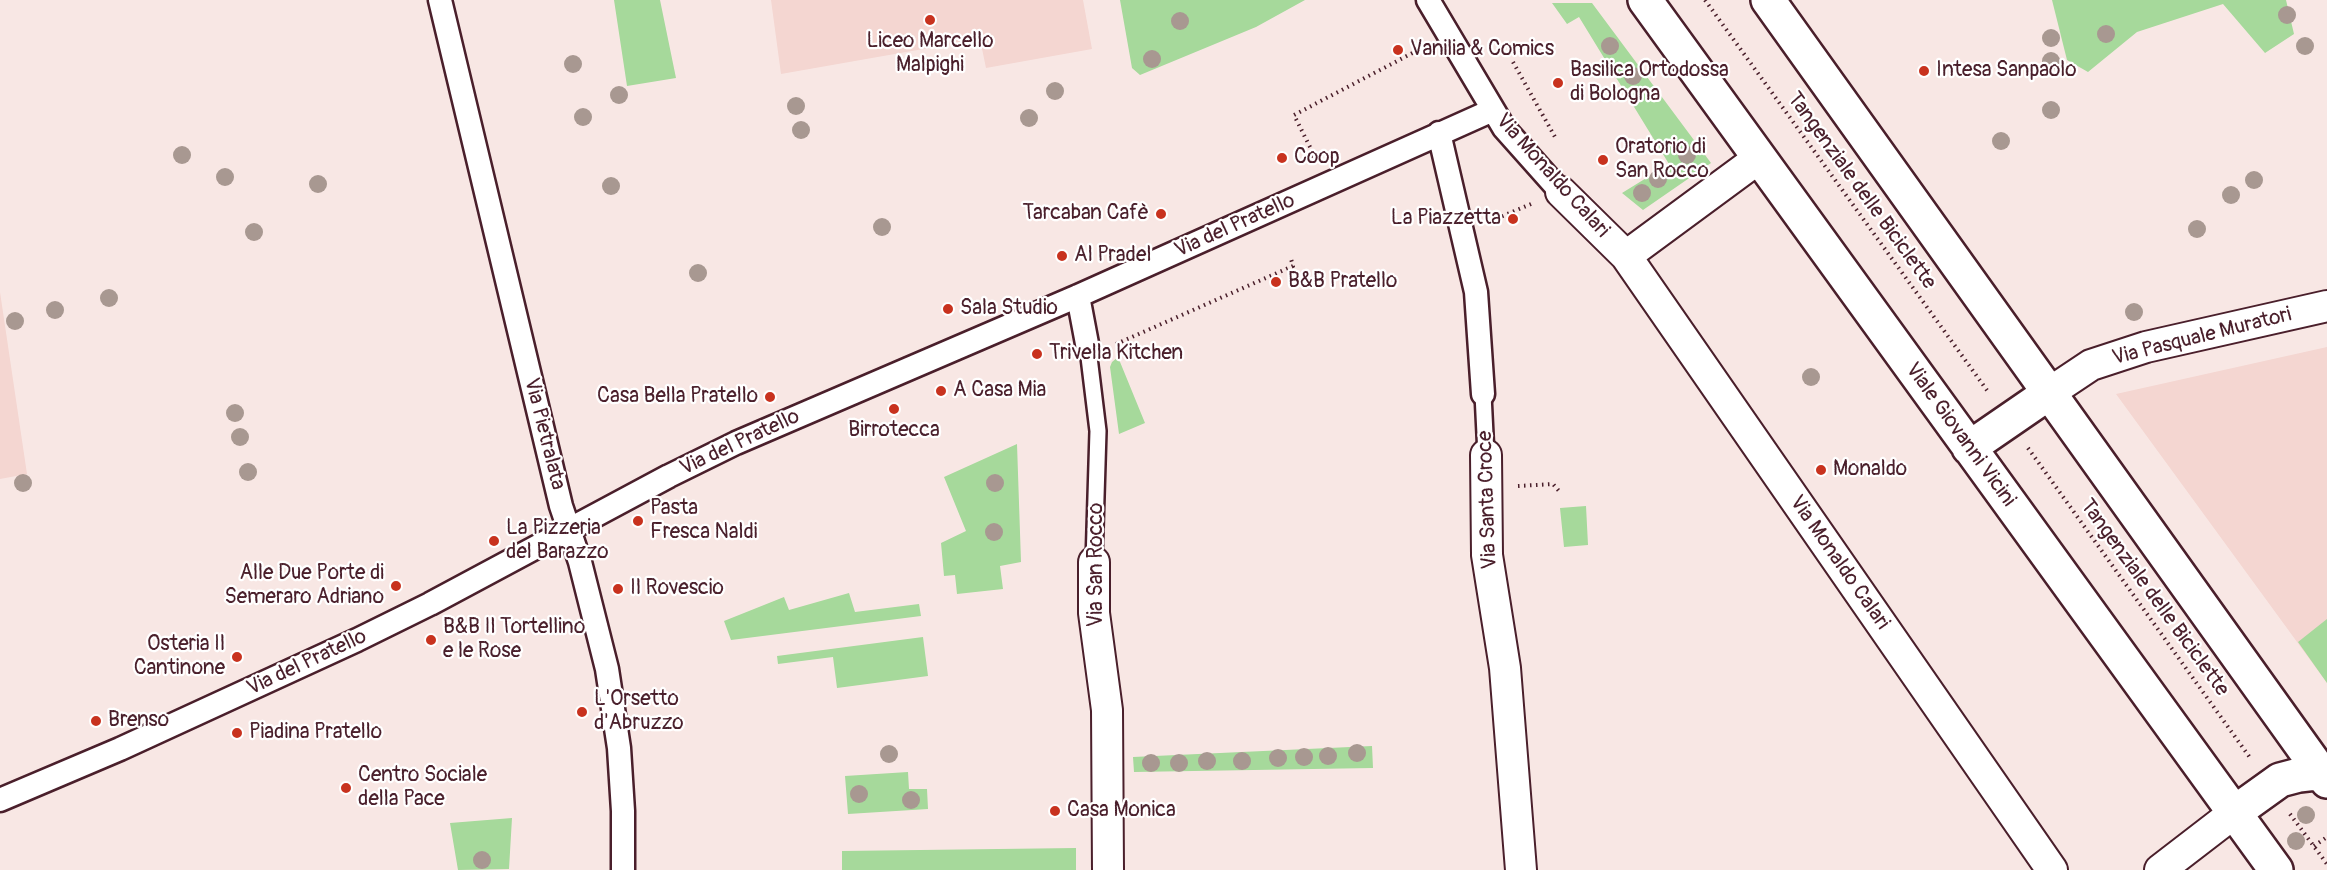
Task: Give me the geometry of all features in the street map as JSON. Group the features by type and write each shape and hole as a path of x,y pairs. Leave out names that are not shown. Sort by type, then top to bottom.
{"main road":[{"name":"Viale Giovanni Vicini","path":"1645,0 2276,870"},
{"path":"1768,0 2325,776"},
{"path":"1970,448 2049,393"},
{"path":"2234,813 2280,780 2299,775 2325,776"}],"street":[{"name":"Via Pietralata","path":"440,0 561,506 589,596 609,679 619,748 623,811 622,870"},
{"name":"Via Monaldo Calari","path":"1428,0 1492,110 1549,196 1626,256 2052,870"},
{"name":"Via del Pratello","path":"0,800 120,749 322,657 430,604 669,476 736,443 1078,296 1492,110"},
{"name":"Via Santa Croce","path":"1439,134 1476,292 1483,394"},
{"name":"Via Monaldo Calari","path":"1626,256 1759,158"},
{"name":"Via San Rocco","path":"1078,296 1088,349"},
{"name":"Via Pasquale Muratori","path":"2049,393 2091,365 2145,347 2327,306"},
{"name":"Via Santa Croce","path":"1486,455 1487,555 1505,668 1521,870"},
{"name":"Via San Rocco","path":"1094,562 1094,613 1107,710 1108,870"},
{"path":"2160,870 2234,813"}],"lane":[{"name":"Via San Rocco","path":"1088,349 1098,431 1094,562"},
{"name":"Via Santa Croce","path":"1483,394 1486,455"}],"path":[{"name":"Tangenziale delle Biciclette","path":"1705,0 1993,399"},
{"path":"1304,159 1314,155 1294,115 1424,47"},
{"path":"1513,62 1558,143"},
{"path":"1484,225 1549,196"},
{"path":"1113,345 1293,266 1291,260"},
{"name":"Tangenziale delle Biciclette","path":"2022,440 2253,761"},
{"path":"1486,488 1553,484 1559,491"},
{"path":"2285,807 2327,864"},
{"path":"2314,846 2327,837"}],"shaded area":[{"name":"Liceo Marcello Malpighi","path":"771,0 1083,0 1092,49 986,68 980,39 781,74"},
{"path":"0,292 27,474 0,479"},
{"path":"2327,347 2327,683 2116,394"}],"green space":[{"path":"614,0 660,0 676,78 627,86"},
{"path":"1120,0 1305,0 1256,27 1140,75 1132,68"},
{"path":"2052,0 2286,0 2294,34 2265,53 2223,4 2137,32 2088,72 2067,60"},
{"path":"1552,3 1592,3 1711,163 1643,210 1622,193 1669,164 1579,17 1567,24"},
{"path":"1118,357 1145,423 1119,434 1110,367"},
{"path":"1017,444 1021,562 1000,566 1003,589 957,594 955,575 944,576 941,543 966,531 944,477"},
{"path":"1586,506 1588,545 1564,547 1560,508"},
{"path":"849,593 855,612 919,604 921,616 731,640 724,621 784,597 789,610"},
{"path":"2327,619 2327,683 2298,642"},
{"path":"923,637 928,676 837,688 833,657 778,664 777,656"},
{"path":"1372,746 1373,768 1134,772 1133,757"},
{"path":"908,772 909,789 927,789 928,809 848,814 845,776"},
{"path":"512,818 509,869 458,870 450,823"},
{"path":"1076,848 1076,870 842,870 842,851"}],"place":[{"name":"Liceo Marcello Malpighi","path":"930,20"},
{"name":"Vanilia & Comics","path":"1398,50"},
{"name":"Intesa Sanpaolo","path":"1924,71"},
{"name":"Basilica Ortodossa di Bologna","path":"1558,83"},
{"name":"Coop","path":"1282,158"},
{"name":"Oratorio di San Rocco","path":"1603,160"},
{"name":"Tarcaban Cafè","path":"1161,214"},
{"name":"La Piazzetta","path":"1513,219"},
{"name":"Al Pradel","path":"1062,256"},
{"name":"B&B Pratello","path":"1276,282"},
{"name":"Sala Studio","path":"948,309"},
{"name":"Trivella Kitchen","path":"1037,354"},
{"name":"A Casa Mia","path":"941,391"},
{"name":"Casa Bella Pratello","path":"770,397"},
{"name":"Birrotecca","path":"894,409"},
{"name":"Monaldo","path":"1821,470"},
{"name":"Pasta Fresca Naldi","path":"638,521"},
{"name":"La Pizzeria del Barazzo","path":"494,541"},
{"name":"Alle Due Porte di Semeraro Adriano","path":"396,586"},
{"name":"Il Rovescio","path":"618,589"},
{"name":"B&B Il Tortellino e le Rose","path":"431,640"},
{"name":"Osteria Il Cantinone","path":"237,657"},
{"name":"L'Orsetto d'Abruzzo","path":"582,712"},
{"name":"Brenso","path":"96,721"},
{"name":"Piadina Pratello","path":"237,733"},
{"name":"Centro Sociale della Pace","path":"346,788"},
{"name":"Casa Monica","path":"1055,811"}]}
